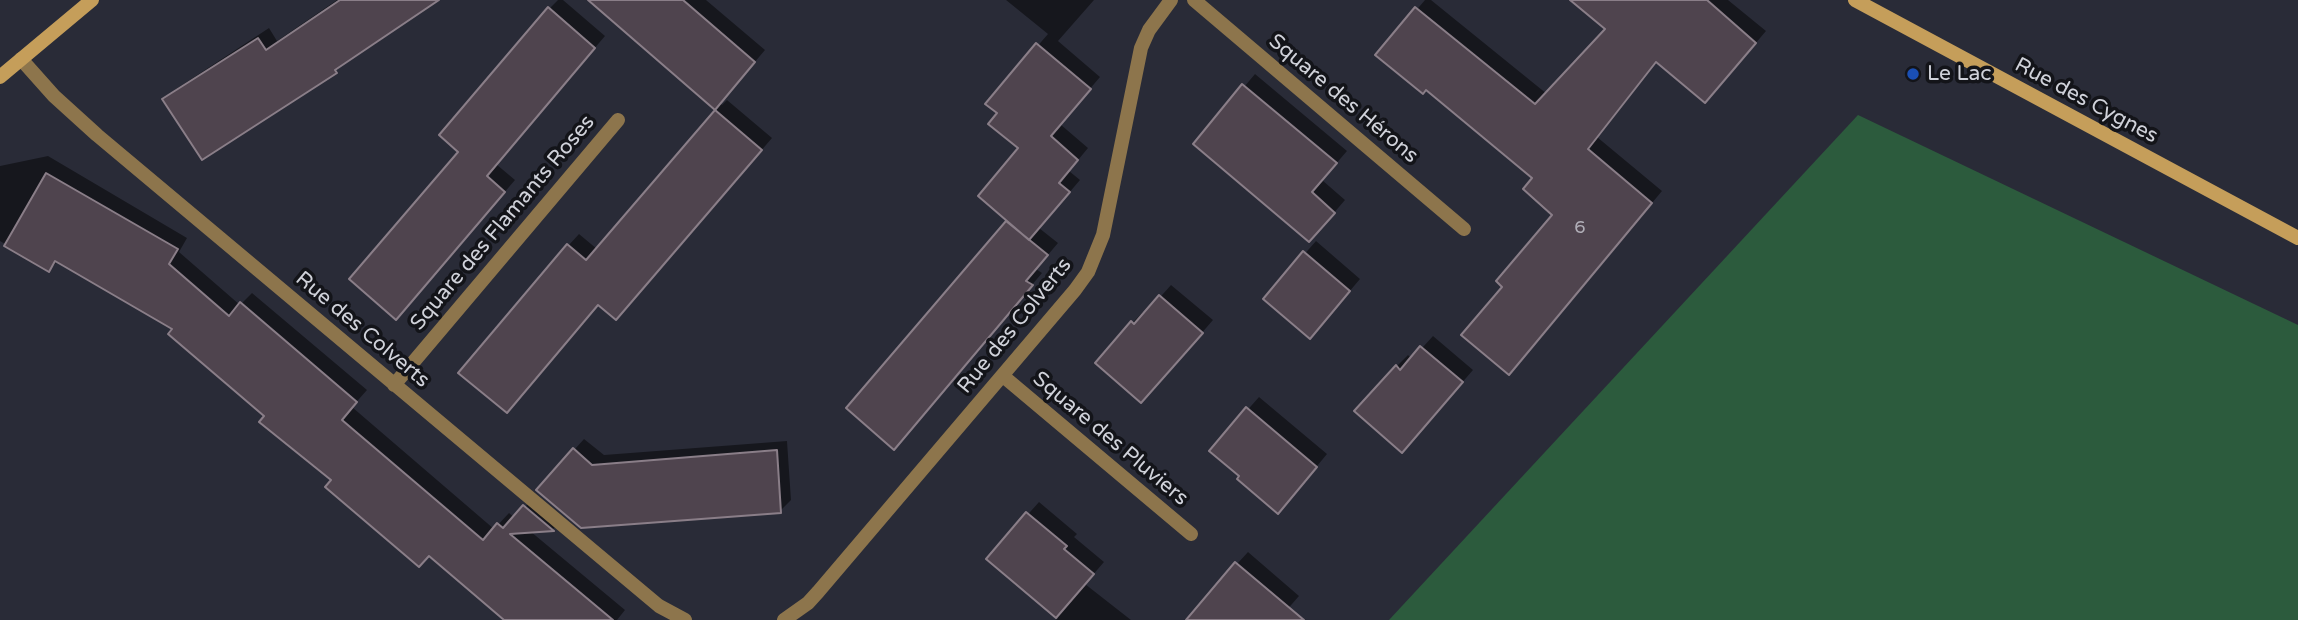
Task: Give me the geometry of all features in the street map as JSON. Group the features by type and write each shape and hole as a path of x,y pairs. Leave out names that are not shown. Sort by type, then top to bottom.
{"main road":[{"path":"0,77 92,0"},
{"name":"Rue des Cygnes","path":"1855,0 2298,238"}],"street":[{"name":"Rue des Colverts","path":"784,620 808,603 818,592 1075,290 1098,253 1141,48 1149,30 1171,0"},
{"name":"Square des Hérons","path":"1194,0 1464,229"},
{"name":"Rue des Colverts","path":"21,59 54,96 97,135 659,607 685,620"},
{"name":"Square des Flamants Roses","path":"394,384 618,120"},
{"name":"Square des Pluviers","path":"1003,376 1191,534"}],"green space":[{"path":"1858,115 2298,325 2298,620 1389,620"}],"building":[{"path":"340,0 439,0 335,70 337,73 202,160 162,99 258,38 266,50"},
{"path":"588,0 683,0 755,62 715,110"},
{"path":"1570,0 1707,0 1756,43 1705,103 1656,62 1588,149 1652,203 1509,375 1461,335 1502,287 1496,281 1552,215 1523,189 1532,178 1426,90 1423,94 1375,55 1415,7 1535,104 1605,29"},
{"path":"548,7 595,48 487,176 505,192 396,320 349,279 458,152 439,135"},
{"path":"1036,43 1091,89 1051,136 1078,160 1059,183 1070,192 1029,240 978,196 1018,148 988,124 997,113 985,104"},
{"path":"1242,84 1337,163 1312,192 1335,213 1309,242 1193,144"},
{"path":"715,110 762,150 616,320 598,305 507,413 458,373 567,244 586,260"},
{"path":"46,173 178,249 169,264 229,316 240,302 357,402 342,420 483,540 497,523 503,528 523,505 554,531 510,534 613,620 504,620 429,556 419,567 325,487 331,480 259,422 264,416 168,334 172,329 55,261 49,272 4,246"},
{"path":"1006,221 1048,255 1026,281 1033,285 894,450 846,408"},
{"path":"1303,251 1350,291 1310,339 1263,299"},
{"path":"1159,295 1203,333 1141,403 1095,363 1131,321 1134,324"},
{"path":"1420,346 1463,382 1402,453 1354,411 1396,365 1400,370"},
{"path":"1246,407 1317,467 1278,514 1209,451"},
{"path":"573,448 592,465 777,450 781,513 581,528 536,490"},
{"path":"1026,512 1067,546 1064,549 1094,574 1056,618 986,559"},
{"path":"1235,562 1304,620 1186,620"}],"place":[{"name":"Le Lac","path":"1913,74"}]}
